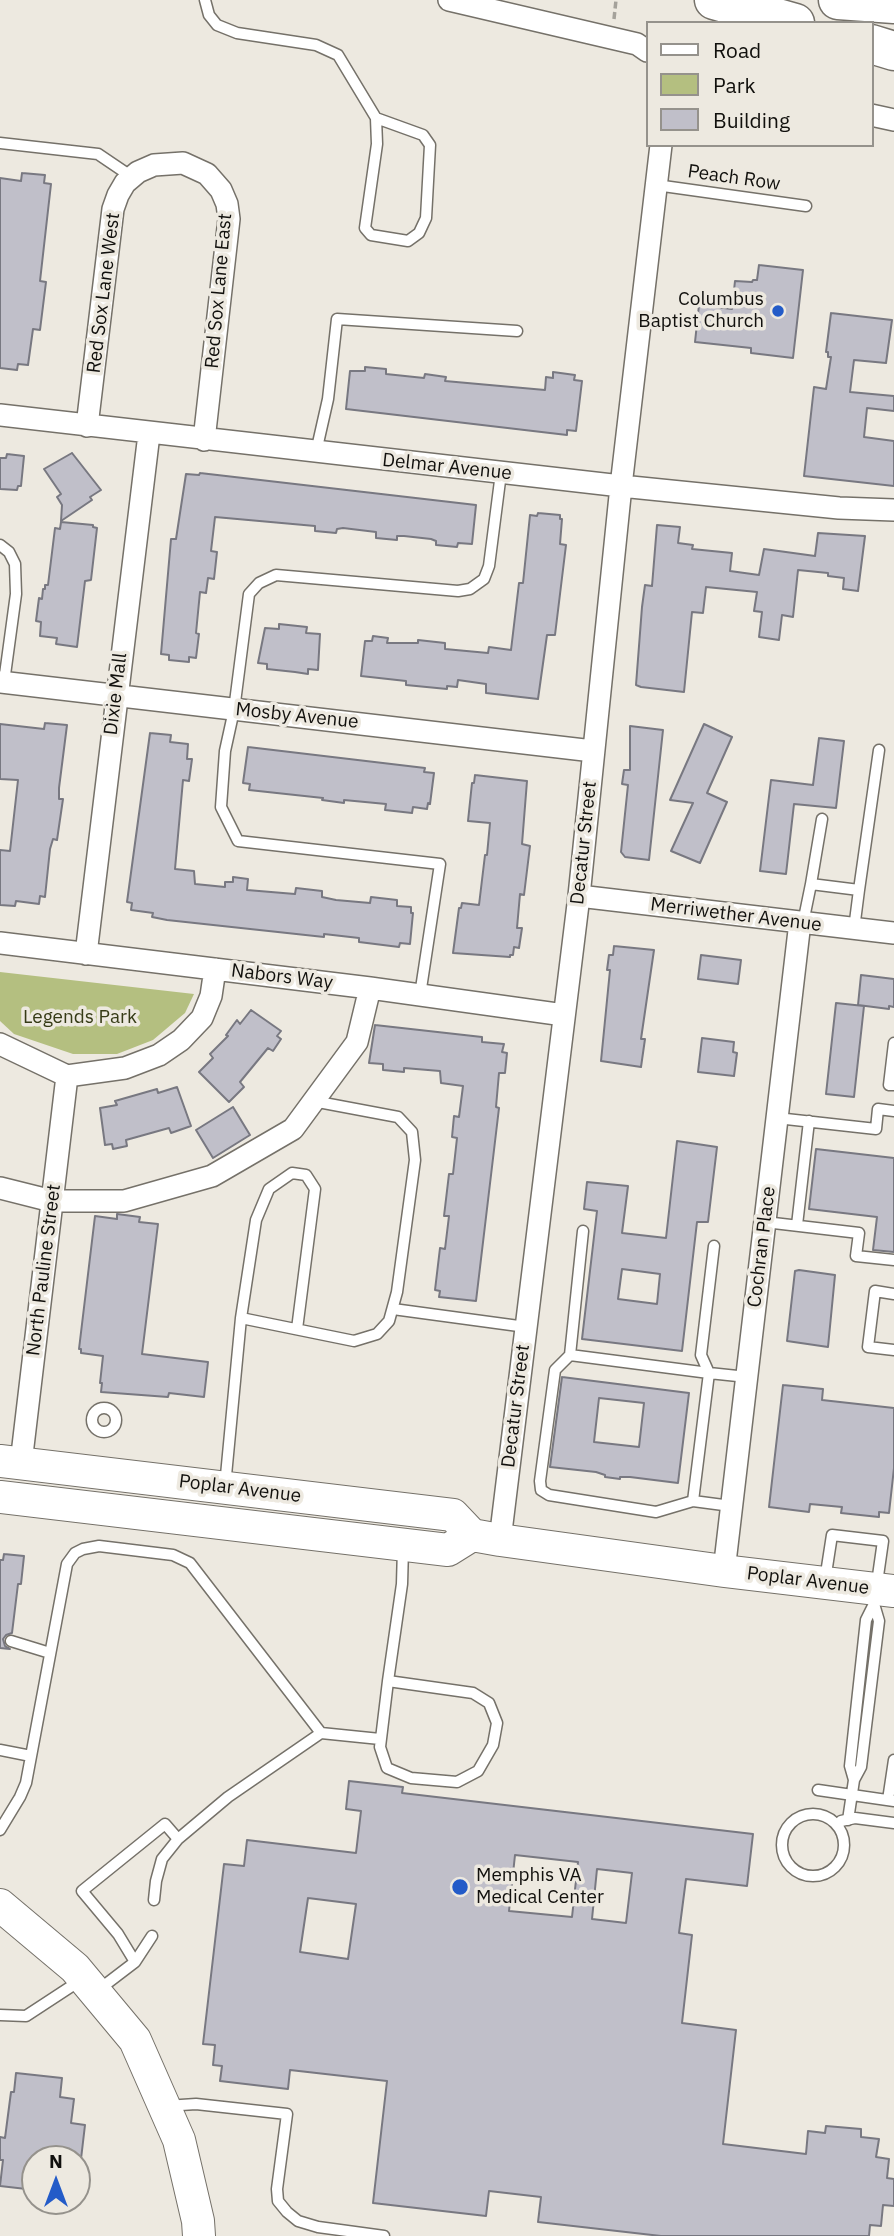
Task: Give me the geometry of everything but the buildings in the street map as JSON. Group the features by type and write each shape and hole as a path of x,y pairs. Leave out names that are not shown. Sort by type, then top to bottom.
{"highway":[{"path":"714,0 788,21"},
{"path":"838,0 894,4"},
{"path":"873,45 894,51"}],"main road":[{"name":"Poplar Avenue","path":"10,1462 453,1515 486,1538"},
{"name":"Poplar Avenue","path":"0,1497 448,1550 486,1538 825,1583 882,1594"},
{"path":"0,1905 75,1968 135,2040 178,2140 198,2221 199,2236"}],"street":[{"path":"449,0 637,44 646,50"},
{"path":"873,115 894,120"},
{"name":"Decatur Street","path":"486,1538 526,1327 579,896 621,486 661,147"},
{"name":"Red Sox Lane East","path":"132,177 154,166 183,163 192,165 207,174 221,190 227,204 229,219 204,440"},
{"name":"Red Sox Lane West","path":"87,426 113,209 125,183 132,177"},
{"name":"Delmar Avenue","path":"0,415 621,486 839,508 894,510"},
{"name":"Dixie Mall","path":"86,954 149,434"},
{"name":"Mosby Avenue","path":"2,682 593,751"},
{"name":"Merriwether Avenue","path":"579,896 894,933"},
{"name":"Cochran Place","path":"724,1571 802,923"},
{"name":"Nabors Way","path":"0,943 370,988 564,1015"},
{"path":"0,1044 67,1076 125,1068 159,1055 181,1040 202,1018 211,996 215,969"},
{"path":"0,1188 52,1201 124,1201 212,1177 293,1129 357,1042 370,988"},
{"name":"North Pauline Street","path":"10,1462 52,1201 67,1076"}],"lane":[{"path":"205,0 209,15 217,25 237,33 316,45 338,55 376,118 377,144 365,228 371,236 408,241 419,233 426,218 429,145 423,135 376,118"},
{"path":"0,143 99,154 132,177"},
{"name":"Peach Row","path":"656,185 806,206"},
{"path":"316,452 328,399 337,319 517,331"},
{"path":"420,995 440,864 238,841 221,807 225,751 234,710 249,594 259,583 276,575 458,591 470,589 484,579 489,566 501,473"},
{"path":"0,545 9,552 15,564 16,594 2,682"},
{"path":"854,929 878,750"},
{"path":"802,923 822,819"},
{"path":"811,884 859,890"},
{"path":"894,1043 889,1085 894,1085"},
{"path":"241,1318 354,1341 377,1334 389,1321 393,1309 415,1160 412,1132 398,1117 313,1101"},
{"path":"777,1118 876,1129 878,1109 894,1111"},
{"path":"797,1225 809,1121"},
{"path":"225,1487 241,1318 256,1220 268,1189 292,1173 306,1175 315,1189 297,1329"},
{"path":"765,1222 859,1233 856,1256 894,1260"},
{"path":"583,1231 570,1355 555,1370 541,1490 549,1495 656,1511 693,1500 731,1506"},
{"path":"693,1500 709,1373 701,1355 714,1246"},
{"path":"894,1294 874,1291 868,1347 894,1350"},
{"path":"393,1309 526,1327"},
{"path":"570,1355 747,1377"},
{"path":"825,1583 832,1535 883,1541 882,1594 866,1620 849,1766 853,1780 848,1820"},
{"path":"388,1681 473,1693 489,1703 497,1723 493,1745 478,1771 457,1782 411,1778 387,1768 380,1747 380,1739 388,1681 402,1584 403,1545"},
{"path":"0,1830 20,1797 31,1756 67,1564 75,1553 99,1546 173,1555 190,1563 321,1733"},
{"path":"11,1641 50,1653"},
{"path":"154,1900 162,1859 178,1839 228,1797 321,1733 380,1739"},
{"path":"0,1750 31,1756"},
{"path":"818,1790 891,1800 894,1760"},
{"path":"835,1822 841,1831 844,1851 834,1868 824,1874 804,1874 788,1863 782,1843 789,1825 807,1814 827,1816 835,1822 855,1818 894,1824"},
{"path":"135,1962 118,1934 82,1891 165,1824 178,1839"},
{"path":"0,2015 26,2016 135,1962 152,1936"},
{"path":"163,2106 196,2104 287,2114 277,2189 278,2201 298,2221 318,2227 384,2236"}],"path":[{"path":"614,21 616,0"}],"green space":[{"name":"Legends Park","path":"0,972 194,994 185,1013 153,1040 117,1054 73,1054 14,1034 0,1021"}],"place":[{"name":"Columbus Baptist Church","path":"778,311"},
{"name":"Memphis VA Medical Center","path":"460,1887"}]}
